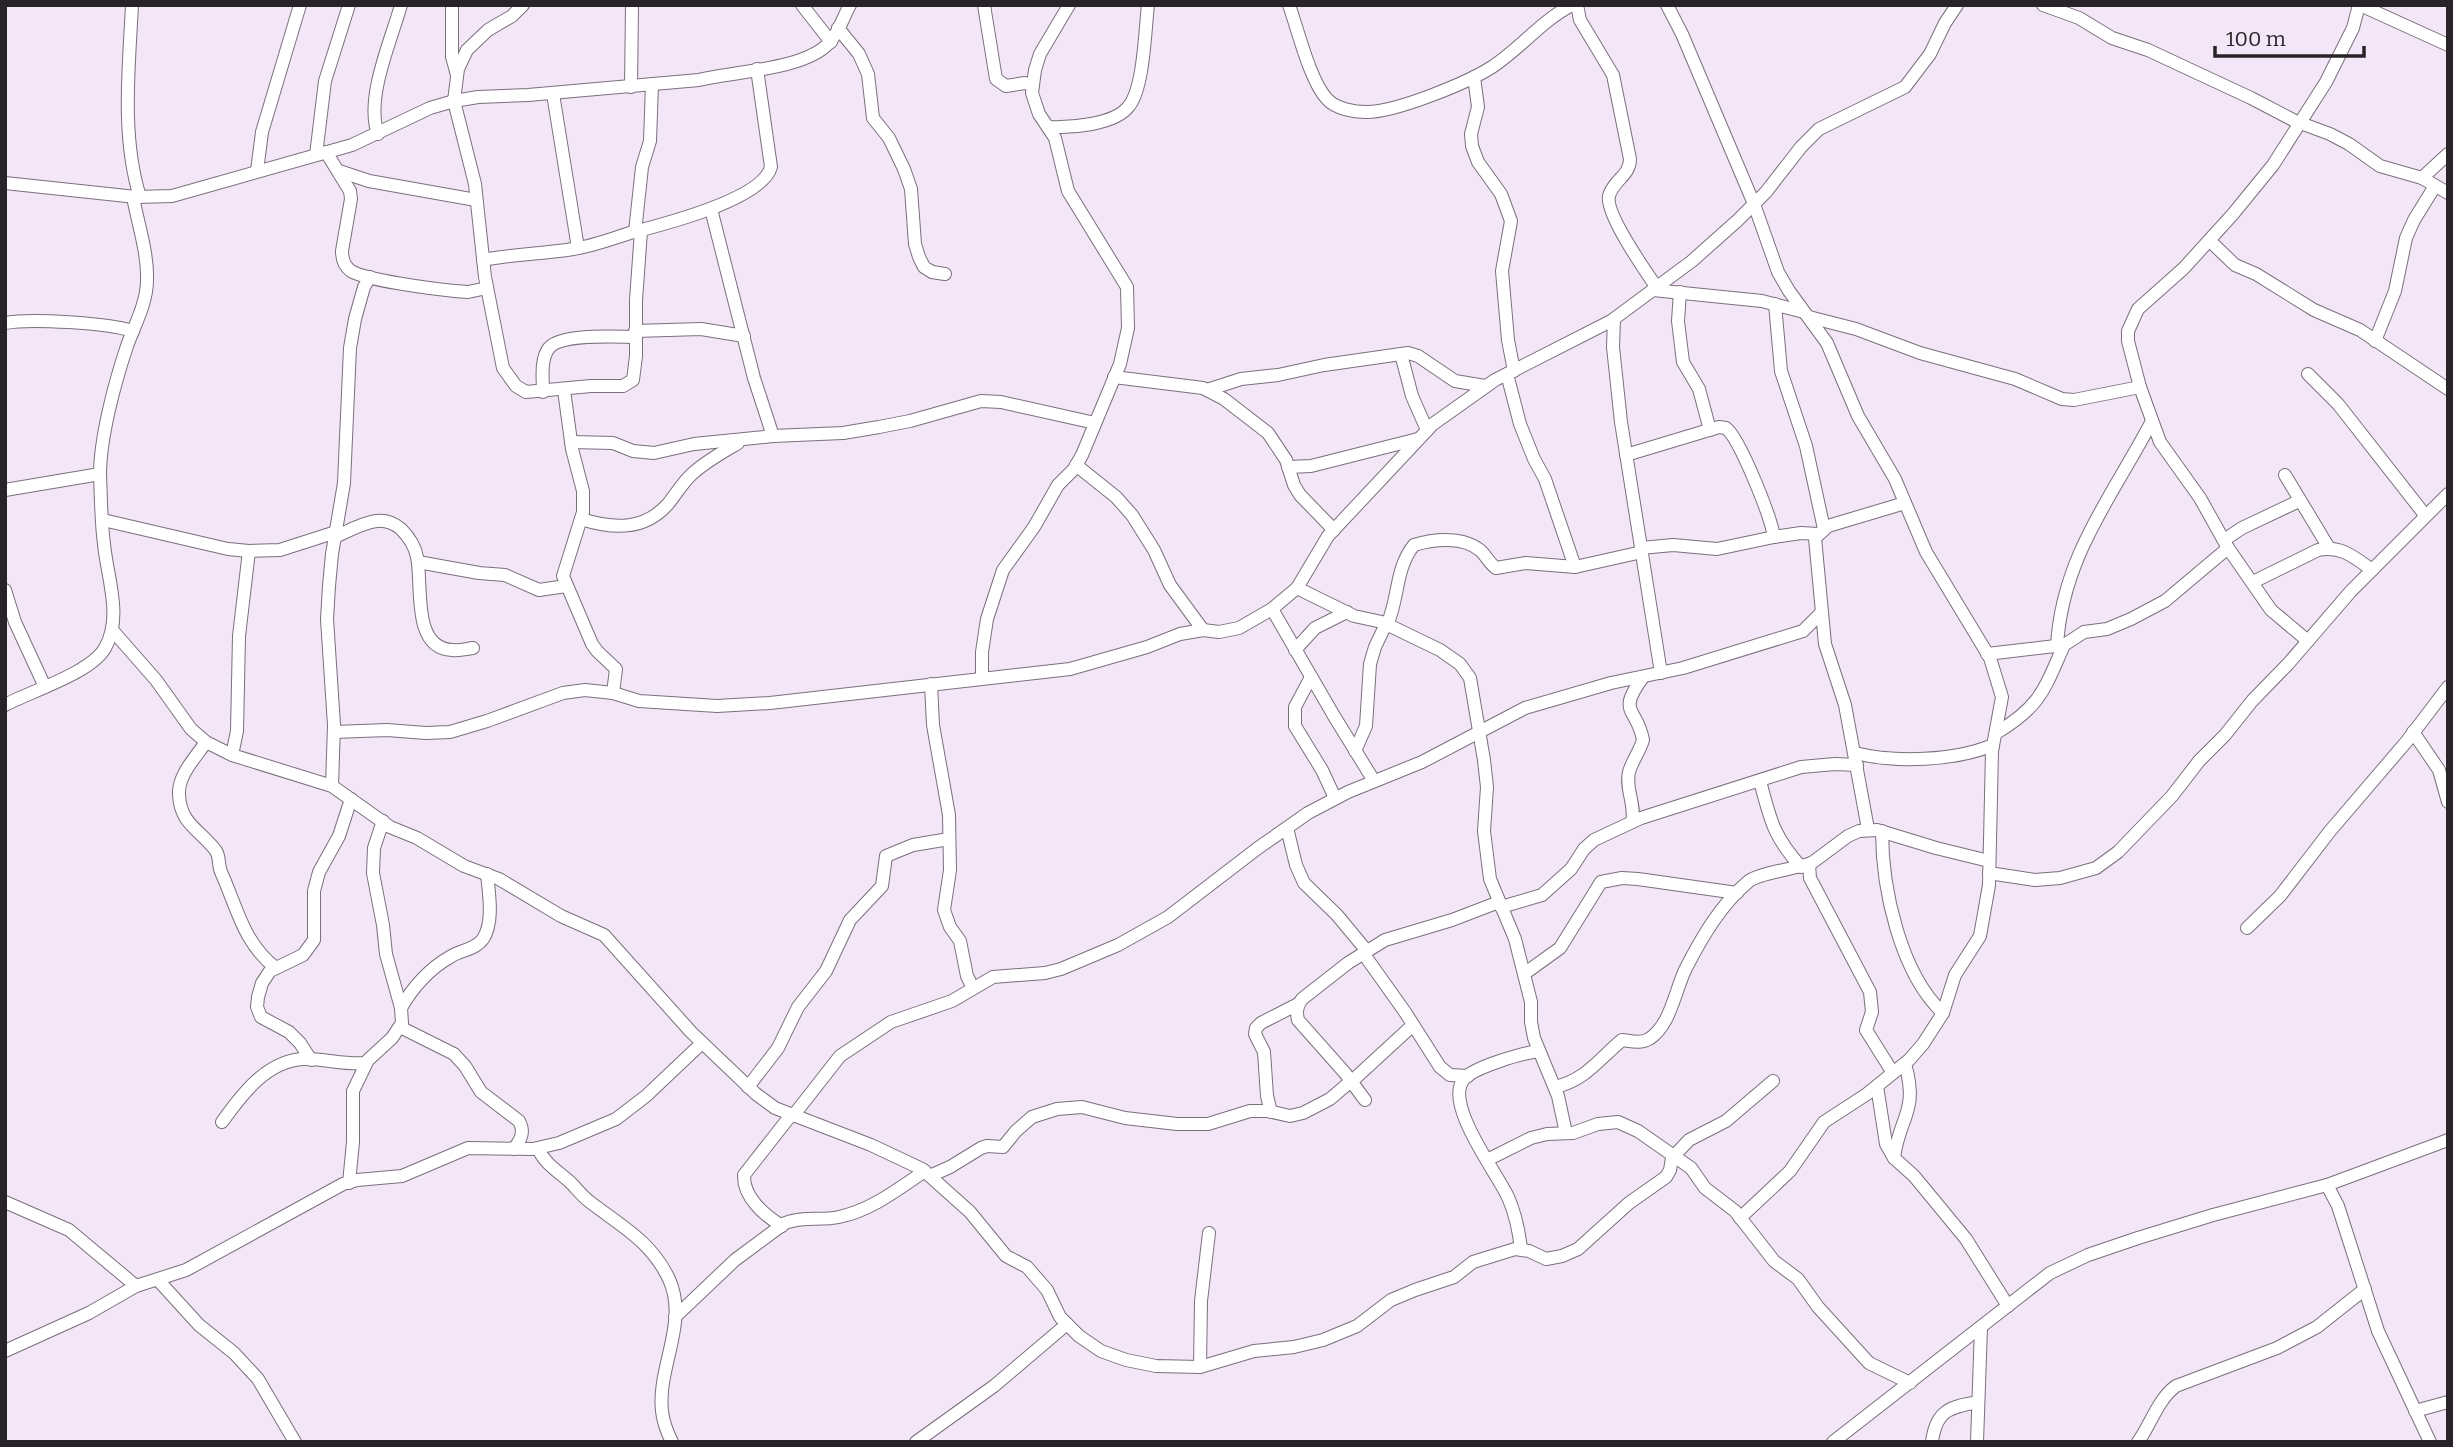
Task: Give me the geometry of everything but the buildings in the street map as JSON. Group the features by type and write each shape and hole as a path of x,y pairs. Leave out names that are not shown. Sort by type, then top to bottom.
{"street":[{"path":"5,705 93,662 105,649 113,631 112,595 103,542 100,474 102,447 118,377 145,299 147,280 130,151 129,58 132,5"},
{"path":"257,171 262,132 300,5"},
{"path":"349,5 325,81 321,153 339,171 350,191 342,260 351,272 370,277 455,291 468,292 488,288"},
{"path":"378,134 374,125 375,96 401,5"},
{"path":"452,5 452,57 457,76"},
{"path":"523,5 512,16 488,30 467,50 457,76 454,101 475,184 483,260 503,368 516,386 526,393 591,386 623,386 633,380 636,366 642,167 650,142 652,85"},
{"path":"631,87 632,5"},
{"path":"802,5 831,42"},
{"path":"5,183 137,197 172,195 321,153 378,134 430,108 454,101 699,80 806,59 831,42 850,5"},
{"path":"984,5 996,79 1006,86 1025,83 1033,85"},
{"path":"982,677 982,652 987,619 1003,570 1034,527 1058,485 1076,465 1114,377 1128,328 1126,287 1068,191 1063,179 1059,149 1034,104 1033,85 1040,54 1069,5"},
{"path":"1048,127 1071,128 1103,121 1118,115 1132,103 1141,71 1148,5"},
{"path":"1289,5 1326,99 1337,107 1367,112 1387,108 1474,77 1516,51 1544,22 1572,5"},
{"path":"1577,5 1580,20 1613,75 1630,159 1630,167 1625,177 1610,192 1609,201 1620,229 1655,289"},
{"path":"1667,5 1682,34 1754,204 1778,272 1827,343 1858,416 1890,469 1936,572 1987,654 1998,678 2002,697 1995,739 1989,867 1980,936 1955,975 1943,1013 1923,1044 1905,1064 1824,1122 1790,1171 1740,1218"},
{"path":"334,732 450,732 563,693 585,690 612,693 639,701 718,706 1070,669 1147,648 1180,634 1239,628 1272,609 1297,588 1316,553 1422,434 1485,386 1614,319 1692,261 1754,204 1819,129 1905,87 1930,54 1957,5"},
{"path":"2047,6 2079,18 2112,38 2148,50 2301,124 2349,144 2380,166 2422,178 2448,193"},
{"path":"2308,641 2279,619 2226,544 2200,498 2160,442 2140,387 2128,341 2129,331 2137,309 2210,241 2273,165 2326,82 2366,7 2448,45"},
{"path":"838,27 859,54 867,74 873,118 897,152 911,189 914,236 919,257 924,267 932,272 945,274"},
{"path":"483,260 578,248 711,209 759,184 769,176 771,160 757,69"},
{"path":"1474,77 1478,107 1471,134 1472,146 1478,162 1501,194 1511,221 1502,271 1510,373 1527,441 1545,479 1575,567"},
{"path":"553,93 578,248"},
{"path":"2422,178 2448,154"},
{"path":"339,171 369,181 476,200"},
{"path":"2375,341 2395,292 2406,239 2414,220 2435,186"},
{"path":"711,209 773,436"},
{"path":"2210,241 2235,265 2256,274 2314,310 2360,330 2448,389"},
{"path":"332,786 334,732 327,619 332,554 344,483 350,348 364,287 370,277"},
{"path":"1655,289 1775,304 1856,329 1920,353 2015,379 2062,398 2074,400 2140,387"},
{"path":"1679,292 1678,321 1683,362 1699,389 1710,430"},
{"path":"1775,304 1781,370 1806,446 1821,531"},
{"path":"1614,319 1616,380 1661,673"},
{"path":"5,323 23,321 102,325 133,331"},
{"path":"543,392 545,355 554,344 566,340 701,329 744,336"},
{"path":"1207,390 1241,379 1401,354 1418,356 1455,381 1485,386"},
{"path":"1401,354 1422,434"},
{"path":"2308,374 2338,404 2426,515"},
{"path":"1114,377 1185,385 1207,390 1224,399 1268,433 1281,449 1300,495 1335,530"},
{"path":"564,390 571,442 583,491 582,519 563,576 597,651 616,669 612,693"},
{"path":"571,442 613,443 633,451 654,453 694,444 879,428 981,401 1001,402 1095,423"},
{"path":"1271,1112 1266,1096 1266,1059 1255,1034 1256,1028 1298,1004 1365,951 1396,935 1542,895 1571,869 1584,849 1594,840 1632,822 1760,780 1801,767 1856,759 1894,760 1970,753 1995,739 2036,702 2043,692 2061,645 2059,621 2066,591 2087,533 2152,421"},
{"path":"1626,455 1719,427 1726,428 1730,431 1764,503 1774,537"},
{"path":"1289,467 1311,466 1422,434"},
{"path":"582,519 610,527 625,527 651,518 666,506 690,475 742,440"},
{"path":"1076,465 1116,497 1132,515 1154,550 1171,585 1203,630"},
{"path":"5,490 100,474"},
{"path":"2285,475 2329,548"},
{"path":"1555,1087 1570,1084 1582,1077 1622,1040 1637,1042 1650,1038 1665,1021 1685,971 1702,939 1752,878 1806,865 1848,836 1868,829 1882,831 2035,880 2079,874 2096,868 2118,852 2172,796 2252,701 2372,570 2448,494"},
{"path":"1987,654 2061,645 2084,632 2108,629 2153,609 2242,528 2299,501"},
{"path":"1355,751 1366,726 1370,664 1375,647 1394,610 1398,579 1414,545 1453,540 1465,543 1482,552 1487,561 1496,568 1526,563 1575,567 1673,544 1717,549 1774,537 1821,531 1905,503"},
{"path":"103,520 228,550 249,551 280,550 375,521 394,524 412,542 418,562 425,632 442,649 453,651 473,648"},
{"path":"1821,531 1815,538 1814,548 1825,644 1845,705 1868,829"},
{"path":"2253,582 2304,556 2329,548 2340,549 2372,570"},
{"path":"232,755 237,731 239,636 249,551"},
{"path":"418,562 505,575 539,590 566,586"},
{"path":"1297,588 1347,612 1387,625 1440,650 1460,664 1470,678 1487,788 1484,831 1490,879 1515,939 1531,1002 1534,1038 1555,1087 1566,1133"},
{"path":"5,590 15,622 45,687"},
{"path":"1272,609 1374,781"},
{"path":"1295,650 1315,628 1347,612"},
{"path":"782,1226 770,1219 751,1198 745,1186 744,1175 823,1076 848,1050 891,1022 952,1001 993,977 1045,973 1061,969 1118,945 1168,917 1308,813 1335,798 1422,762 1479,731 1542,702 1661,673 1803,631 1821,612"},
{"path":"113,631 156,680 191,729 206,742 232,755 332,786 383,821 464,866 487,874 532,897 561,916 604,935 642,980 748,1087 775,1108 895,1155 928,1173 971,1212 1006,1256 1027,1266 1048,1290 1060,1317 1079,1336 1101,1351 1126,1360 1156,1366 1200,1367 1254,1352 1294,1347 1357,1326 1391,1300 1454,1277 1473,1262 1521,1249 1546,1259 1562,1256 1578,1249 1629,1203 1666,1177 1673,1157 1689,1140 1726,1121 1773,1081"},
{"path":"1311,677 1295,707 1295,726 1322,770 1335,798"},
{"path":"1632,822 1634,807 1629,770 1643,740 1629,707 1629,697 1643,677"},
{"path":"931,684 933,725 949,816 950,870 943,910 960,941 972,988"},
{"path":"2247,928 2280,896 2448,687"},
{"path":"2413,732 2439,770 2448,802"},
{"path":"206,742 181,780 179,793 185,818 217,852 219,867 232,894 243,930 265,960 276,968"},
{"path":"1760,780 1768,816 1774,828 1786,850 1806,865 1870,992 1872,1012 1866,1030 1893,1073"},
{"path":"311,1060 289,1032 266,1021 257,1007 262,983 270,971 303,955 314,940 314,891 318,873 339,836 351,799"},
{"path":"349,1182 353,1142 353,1091 366,1063 400,1027 401,1008 386,954 373,873 374,848 383,821"},
{"path":"1287,828 1296,865 1304,883 1338,915 1365,951 1440,1067 1450,1075 1468,1076"},
{"path":"1882,831 1884,867 1893,918 1920,984 1932,1003 1943,1013"},
{"path":"748,1087 778,1048 798,1007 826,971 850,920 882,886 886,856 914,845 949,839"},
{"path":"401,1008 411,991 449,957 474,947 483,939 488,927 487,874"},
{"path":"1524,974 1560,948 1601,882 1622,878 1638,879 1737,893"},
{"path":"1298,1004 1298,1020 1365,1100"},
{"path":"675,1317 735,1260 782,1226 794,1220 826,1219 855,1213 928,1173 950,1167 981,1148 1003,1147 1032,1117 1057,1109 1082,1107 1125,1118 1193,1125 1222,1121 1250,1111 1290,1115 1315,1108 1331,1099 1413,1025"},
{"path":"400,1027 454,1054 481,1092 519,1121 522,1137 514,1149"},
{"path":"5,1351 89,1313 136,1286 186,1270 349,1182 402,1176 468,1148 538,1149 616,1119 646,1096 702,1043"},
{"path":"1521,1249 1516,1220 1507,1197 1467,1125 1459,1096 1463,1080 1468,1076 1504,1060 1539,1051"},
{"path":"222,1122 258,1079 285,1062 311,1060 366,1063"},
{"path":"1894,1158 1896,1143 1910,1107 1911,1091 1905,1064"},
{"path":"1877,1086 1886,1144 1894,1158 1914,1176 1966,1239 2008,1306"},
{"path":"1487,1160 1531,1138 1581,1131 1598,1124 1618,1122 1638,1131 1691,1168 1705,1188 1740,1218 1774,1261 1806,1288 1818,1307 1869,1363 1910,1383"},
{"path":"1833,1442 2050,1273 2088,1255 2213,1214 2326,1185 2448,1140"},
{"path":"538,1149 545,1162 572,1184 583,1197 643,1241 663,1269 674,1292 675,1317 662,1409 668,1440"},
{"path":"2326,1185 2338,1206 2378,1331 2430,1442"},
{"path":"5,1202 69,1230 136,1286"},
{"path":"1200,1367 1200,1301 1209,1233"},
{"path":"158,1280 199,1325 234,1353 258,1379 295,1442"},
{"path":"2138,1442 2166,1393 2176,1386 2277,1348 2317,1327 2365,1289"},
{"path":"916,1442 994,1386 1067,1324"},
{"path":"1977,1442 1981,1327"},
{"path":"1932,1442 1937,1422 1943,1413 1956,1406 1979,1402"},
{"path":"2415,1411 2448,1402"}]}
